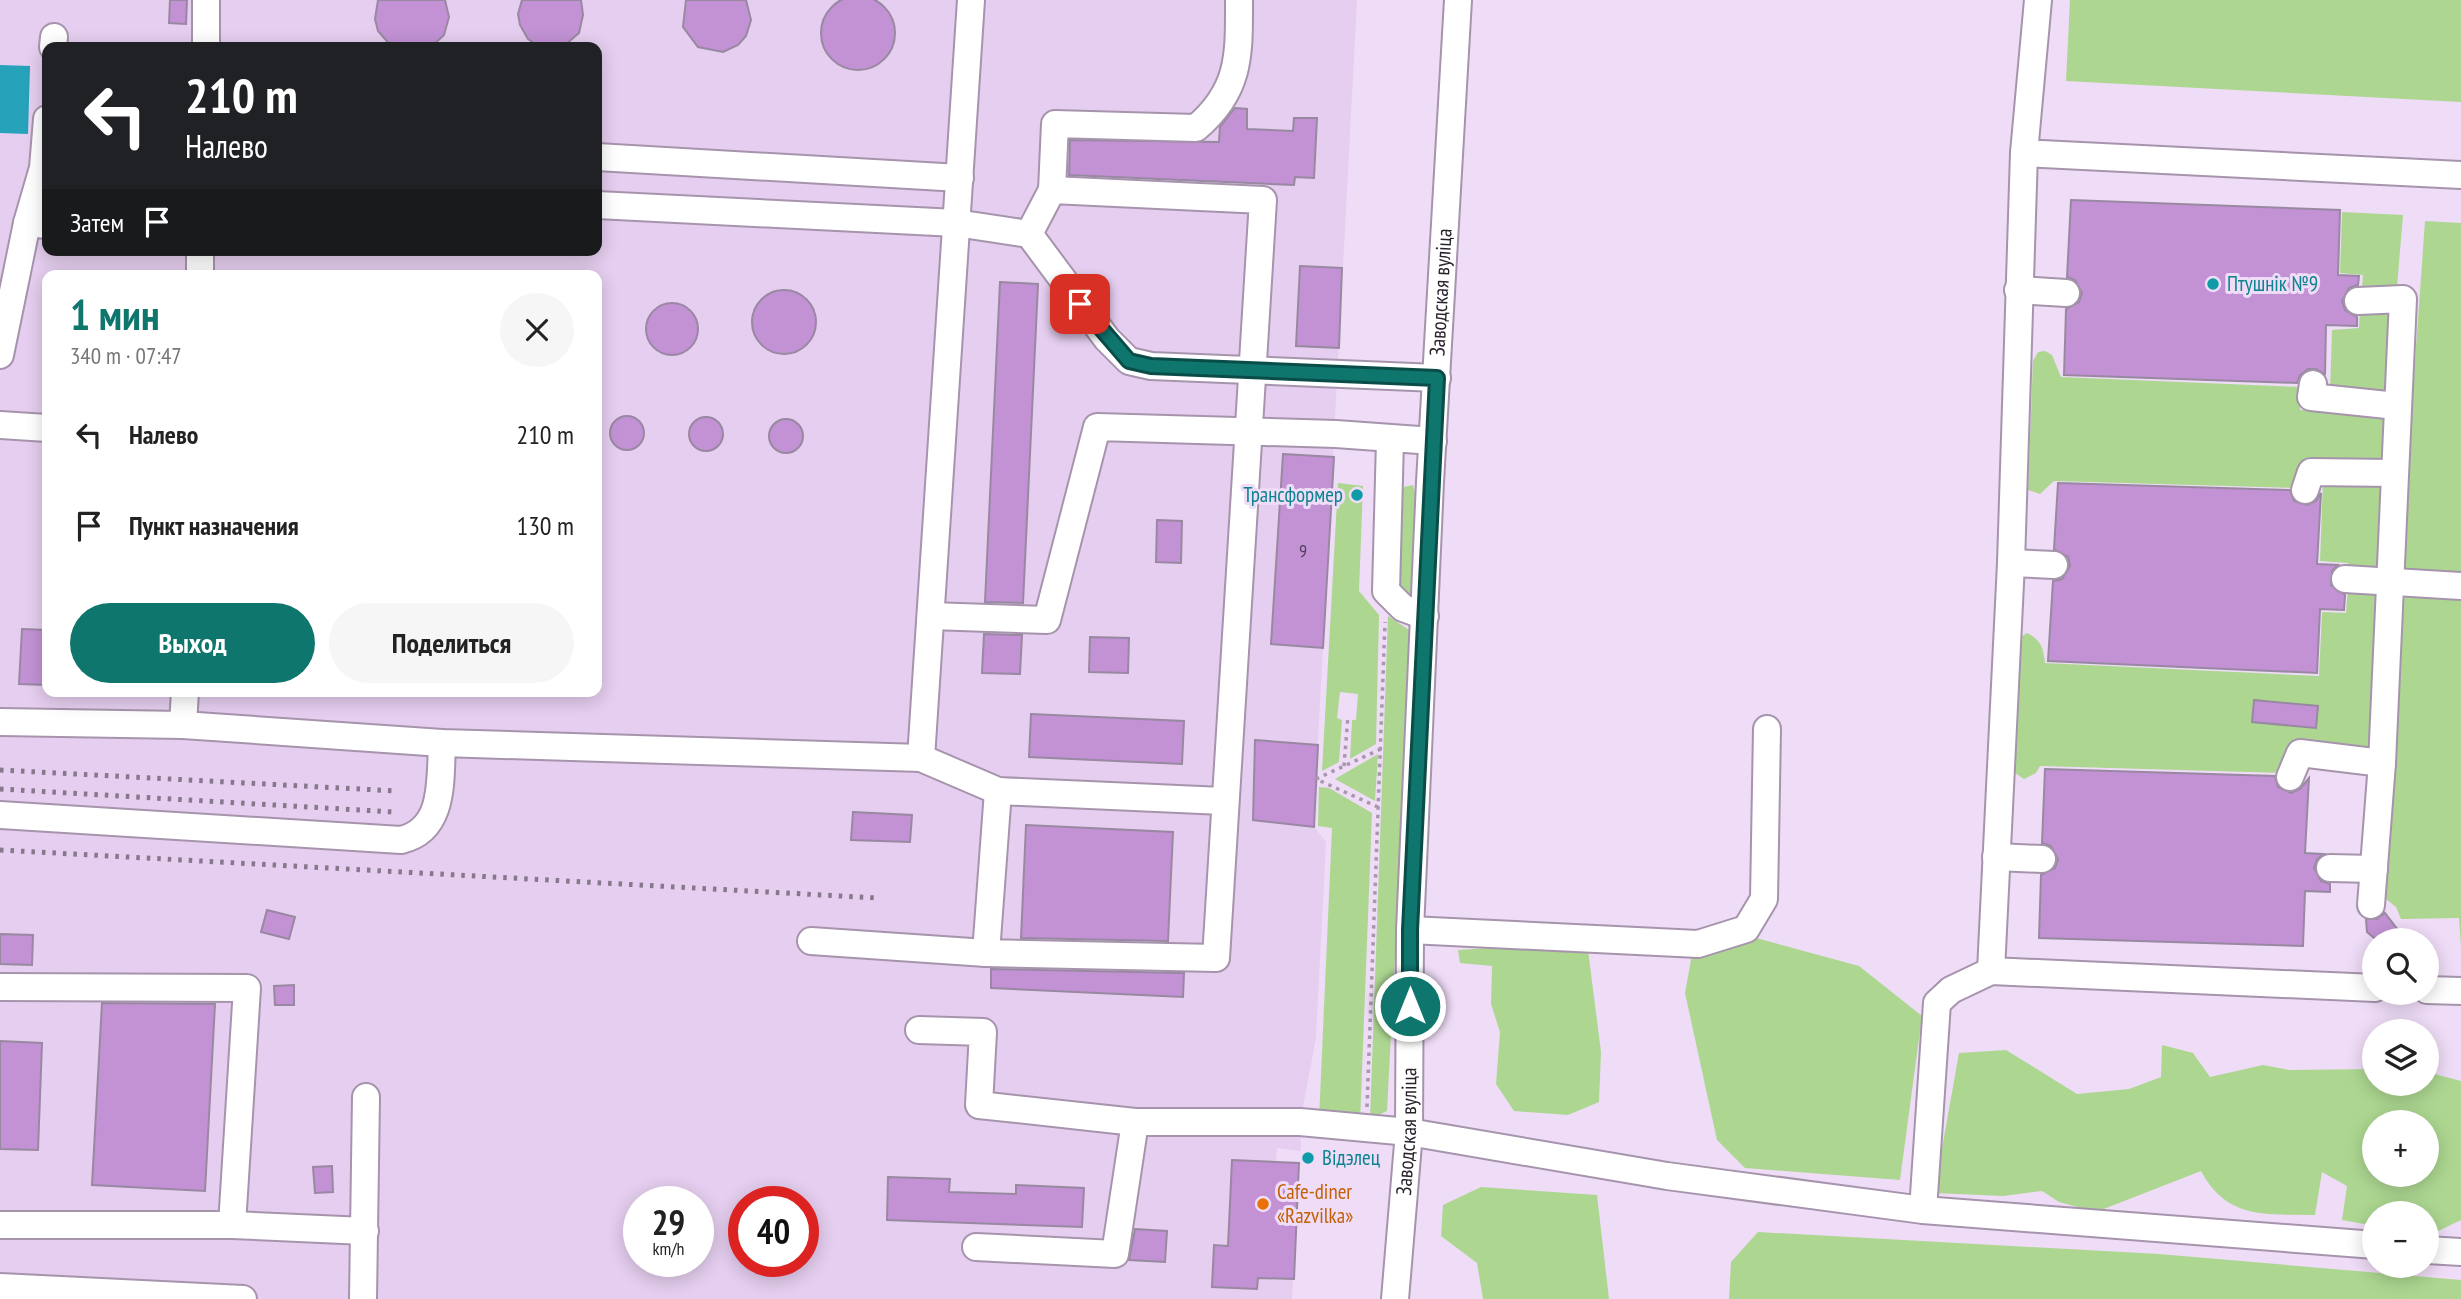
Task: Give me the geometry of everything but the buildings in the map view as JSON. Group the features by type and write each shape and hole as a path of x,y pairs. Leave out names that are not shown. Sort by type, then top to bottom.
{"street":[{"path":"206,0 206,42"},
{"path":"921,758 971,0"},
{"path":"1029,234 1052,190 1055,124 1196,128 1211,115 1229,90 1236,69 1239,0"},
{"name":"Заводская вуліца","path":"1395,1299 1409,1132 1410,930 1433,441 1458,0"},
{"path":"1991,971 2011,563 2024,153 2038,0"},
{"path":"2024,153 2461,175"},
{"path":"602,158 960,178"},
{"path":"0,355 37,224 42,177"},
{"path":"811,941 986,953 1216,958 1223,802 1263,200 1052,190"},
{"path":"602,205 956,223 1029,234 1074,297 1129,361 1151,366 1437,378"},
{"path":"2018,290 2066,293"},
{"path":"2358,301 2403,299 2393,473 2391,582 2382,763 2371,905"},
{"path":"2314,384 2311,397 2397,406"},
{"path":"0,425 42,428"},
{"path":"931,616 1047,620 1097,428 1336,434 1433,441"},
{"path":"1390,439 1386,591 1403,608 1425,616"},
{"path":"2305,491 2311,472 2393,473"},
{"path":"2011,563 2053,565"},
{"path":"2346,579 2461,586"},
{"path":"183,725 185,697"},
{"path":"0,722 183,725 442,743 921,758 998,791 1223,802"},
{"path":"1410,930 1698,944 1746,929 1764,900 1767,729"},
{"path":"0,815 401,840 416,837 432,822 440,781 442,743"},
{"path":"2290,777 2300,753 2382,763"},
{"path":"986,953 998,791"},
{"path":"1996,857 2042,859"},
{"path":"2330,868 2374,869"},
{"path":"1923,1210 1937,1003 1951,990 1991,971 2362,987"},
{"path":"0,987 247,988 232,1225"},
{"path":"2439,990 2461,991"},
{"path":"919,1030 983,1032 979,1105 1135,1122 1300,1122 1409,1132 1667,1176 1923,1210 2362,1244"},
{"path":"363,1299 366,1097"},
{"path":"976,1247 1115,1254 1135,1122"},
{"path":"0,1225 232,1225 365,1231"},
{"path":"2439,1251 2461,1252"},
{"path":"0,1287 243,1299"}],"path":[{"path":"1366,1128 1385,614"},
{"path":"1344,766 1348,716"},
{"path":"1378,807 1316,779 1381,749"}],"shaded area":[{"path":"0,0 1357,0 1314,827 1326,842 1316,1038 1300,1122 1301,1151 1277,1148 1276,1162 1299,1163 1292,1299 0,1299"}],"green space":[{"path":"2070,0 2461,0 2461,102 2066,81"},
{"path":"2342,212 2403,215 2397,287 2362,288 2363,275 2340,273"},
{"path":"2425,221 2461,223 2461,578 2403,569 2401,558"},
{"path":"2360,305 2394,305 2388,393 2330,392 2332,330 2359,328"},
{"path":"2045,351 2052,355 2061,377 2300,387 2300,410 2388,413 2391,460 2297,488 2054,481 2040,494 2028,490 2033,361 2038,352"},
{"path":"2323,481 2382,483 2384,560 2377,570 2350,570 2348,563 2320,561"},
{"path":"1338,483 1363,486 1359,591 1379,615 1376,744 1350,759 1352,720 1356,720 1358,694 1340,692 1337,718 1342,720 1339,762 1322,771"},
{"path":"1413,485 1416,496 1414,594 1399,592 1400,493 1404,487"},
{"path":"2348,587 2379,590 2371,748 2284,773 2040,766 2036,773 2024,779 2012,771 2016,640 2027,633 2040,645 2045,663 2319,676 2322,612 2346,613"},
{"path":"2408,595 2461,597 2461,947 2459,918 2401,919 2396,907 2386,899 2398,605"},
{"path":"1388,616 1412,632 1387,1111 1370,1119"},
{"path":"1378,754 1375,801 1335,779"},
{"path":"1319,787 1329,788 1372,813 1360,1123 1319,1120 1332,828 1318,826"},
{"path":"1745,935 1859,966 1922,1016 1900,1180 1745,1168 1717,1140 1685,993 1692,954"},
{"path":"1458,950 1588,950 1601,1052 1599,1102 1568,1115 1514,1111 1496,1084 1500,1032 1491,1004 1492,966 1460,963"},
{"path":"2162,1045 2193,1053 2210,1077 2263,1065 2289,1070 2362,1069 2362,1096 2439,1096 2439,1075 2461,1081 2461,1220 2439,1231 2439,1201 2362,1201 2362,1224 2342,1220 2347,1186 2322,1172 2315,1215 2264,1214 2236,1206 2211,1187 2201,1171 2096,1212 2059,1202 2042,1191 2003,1196 1934,1193 1959,1053 2006,1050 2077,1094 2129,1089 2161,1077"},
{"path":"1481,1187 1597,1195 1609,1299 1483,1299 1477,1263 1441,1236 1443,1205"},
{"path":"1758,1232 2159,1254 2362,1271 2362,1278 2461,1280 2461,1299 1729,1299 1731,1262"}],"water":[{"path":"0,65 30,66 28,134 0,133"}],"railway":[{"path":"0,770 397,791"},
{"path":"0,789 394,812"},
{"path":"0,850 877,898"}],"place":[{"name":"Птушнік №9","path":"2213,284"},
{"name":"Трансформер","path":"1357,495"},
{"name":"Відэлец","path":"1308,1158"},
{"name":"Cafe-diner «Razvilka»","path":"1263,1204"}],"route":[{"path":"1080,304 1107,339 1129,361 1151,366 1437,378 1410,930 1410,1006"}]}
